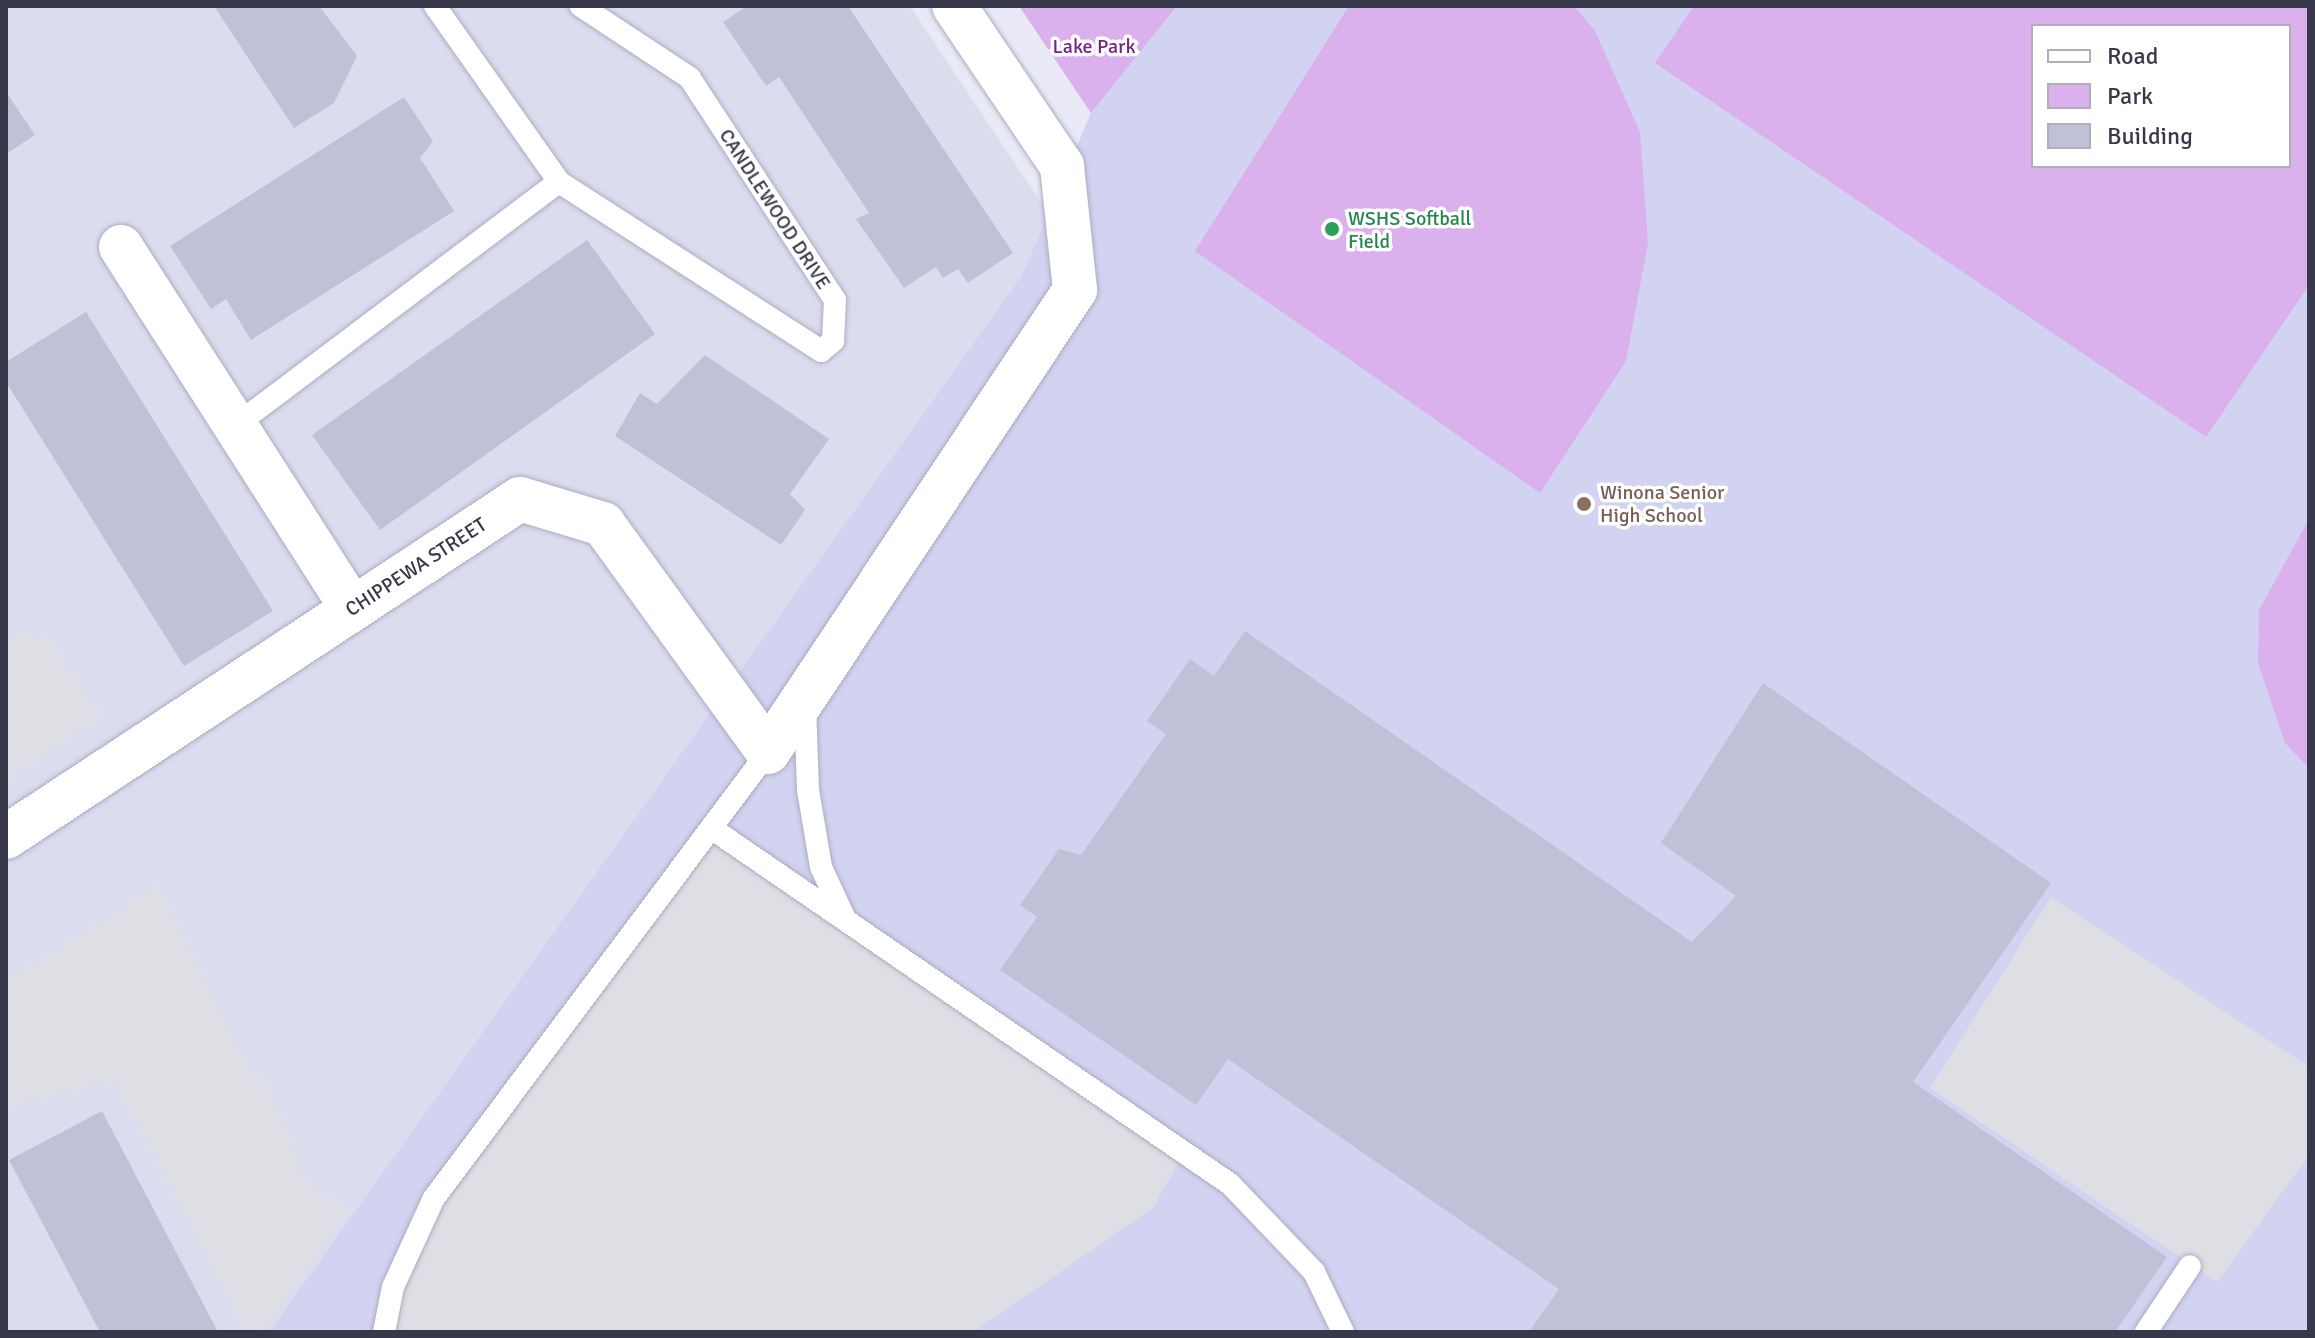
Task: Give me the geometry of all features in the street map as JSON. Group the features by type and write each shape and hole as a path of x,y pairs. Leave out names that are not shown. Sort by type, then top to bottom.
{"street":[{"path":"768,752 805,702 1075,290 1062,166 954,6"},
{"path":"121,247 352,608"},
{"name":"CHIPPEWA STREET","path":"6,837 520,499 603,524 768,752"}],"lane":[{"name":"CANDLEWOOD DRIVE","path":"435,6 559,182 799,341 821,351 833,341 835,300 690,78 581,6"},
{"path":"236,425 559,182"},
{"path":"805,702 808,790 821,867 846,920"},
{"path":"384,1332 393,1287 434,1198 768,752"},
{"path":"711,828 1230,1184 1314,1272 1343,1332"},
{"path":"2146,1332 2190,1266"}],"shaded area":[{"path":"6,6 910,6 1048,213 1022,275 269,1332 6,1332"},
{"name":"Winona Senior High School","path":"1177,6 2309,6 2309,1332 269,1332 1022,275 1091,113"},
{"path":"30,633 51,642 101,715 6,781 6,634"},
{"path":"711,828 1184,1152 1153,1208 973,1332 384,1332 434,1198"},
{"path":"159,885 246,1068 271,1091 305,1181 348,1211 262,1332 244,1328 115,1079 6,1107 6,982"},
{"path":"2051,897 2309,1067 2309,1155 2217,1282 1930,1088"}],"green space":[{"name":"Lake Park","path":"1019,6 1177,6 1091,113"},
{"path":"1349,6 1574,6 1595,31 1640,132 1648,243 1626,361 1540,493 1195,251"},
{"path":"1694,6 2309,6 2309,285 2206,437 1655,63"},
{"path":"2309,519 2309,768 2285,743 2258,663 2259,610"}],"building":[{"path":"214,6 319,6 357,56 334,103 294,128"},
{"path":"747,6 848,6 1013,253 968,283 958,269 943,278 936,267 904,288 856,219 869,213 779,77 766,86 723,22"},
{"path":"6,92 35,135 6,154"},
{"path":"404,97 433,141 420,158 454,211 251,340 226,299 211,309 170,246"},
{"path":"587,240 655,334 380,530 312,435"},
{"path":"86,312 273,611 184,666 6,382 6,362"},
{"path":"705,355 829,439 790,494 805,510 781,545 615,436 640,393 657,404"},
{"path":"1245,631 1692,942 1736,896 1661,843 1763,683 2051,883 1913,1082 2167,1257 2115,1332 1529,1332 1559,1289 1228,1059 1196,1105 1000,970 1037,917 1020,905 1059,849 1081,855 1166,734 1147,721 1190,659 1214,676"},
{"path":"102,1111 218,1332 100,1332 9,1160"}],"place":[{"name":"WSHS Softball Field","path":"1332,229"},
{"name":"Winona Senior High School","path":"1584,504"}]}
